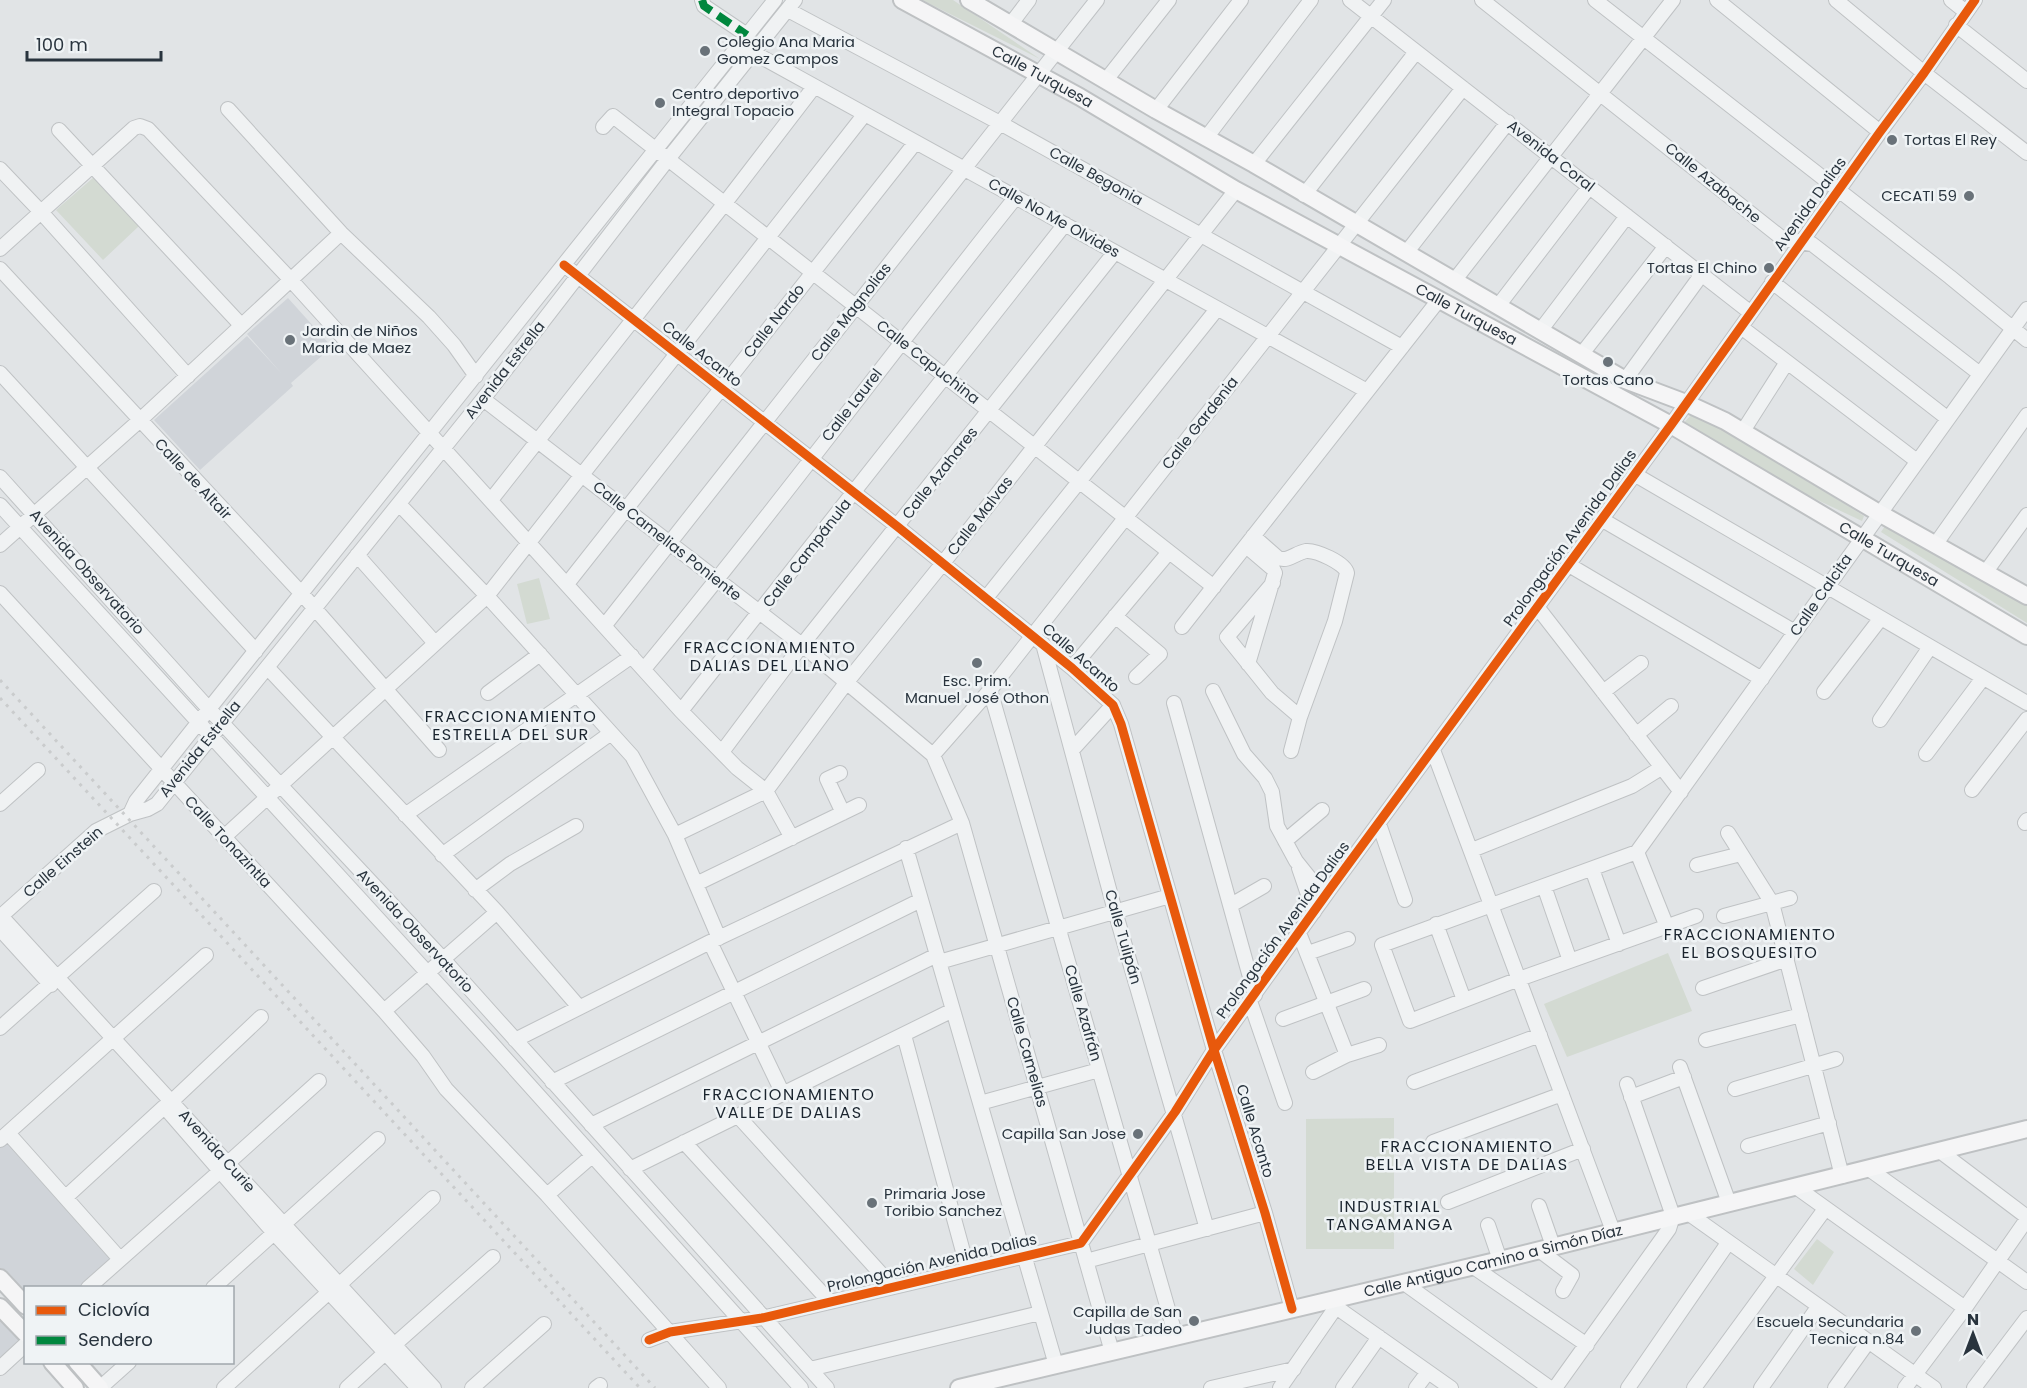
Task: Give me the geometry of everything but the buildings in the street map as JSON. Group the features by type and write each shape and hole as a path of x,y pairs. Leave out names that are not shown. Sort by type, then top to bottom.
{"main road":[{"name":"Calle Turquesa","path":"902,0 1038,75 1236,190 1671,425 2027,636"},
{"name":"Calle Turquesa","path":"969,0 1625,380 1686,403 1743,431 1879,513 2027,596"},
{"name":"Calle Antiguo Camino a Simón Díaz","path":"959,1388 994,1384 1056,1365 1292,1309 1335,1303 1404,1282 1941,1152 2027,1129"},
{"path":"0,1278 24,1304"},
{"path":"0,1306 24,1332"},
{"path":"54,1364 75,1388"},
{"path":"79,1364 100,1388"}],"street":[{"name":"Avenida Estrella","path":"130,813 148,809 157,804 483,399 578,276 743,40 776,0"},
{"path":"1010,25 1029,0"},
{"name":"Calle Magnolias","path":"605,625 1097,0"},
{"path":"1106,80 1169,0"},
{"path":"1156,110 1241,0"},
{"path":"1206,138 1311,0"},
{"name":"Avenida Coral","path":"1350,0 1751,313"},
{"path":"1254,164 1384,0"},
{"name":"Calle Azabache","path":"1482,0 1783,239 1812,244 1980,374"},
{"path":"1595,0 1950,277 2027,340"},
{"path":"1454,281 1673,0"},
{"path":"1717,0 1880,132"},
{"path":"1836,0 1924,73 2027,153"},
{"path":"1951,0 1966,12"},
{"name":"Avenida Dalias","path":"1671,425 1975,0"},
{"name":"Calle No Me Olvides","path":"702,1 704,6 743,40 753,53 1016,196 1367,392"},
{"name":"Avenida Estrella","path":"130,813 136,801 564,264 753,53 791,5"},
{"name":"Calle Begonia","path":"791,5 1402,347"},
{"path":"1956,25 2027,81"},
{"path":"1304,195 1416,52"},
{"path":"491,500 814,87"},
{"name":"Calle Gardenia","path":"933,755 1038,640 1126,518 1463,88"},
{"path":"228,109 341,232 429,317 454,345 476,376"},
{"path":"224,837 487,596 864,115"},
{"name":"Calle Capuchina","path":"603,127 614,116 1214,587"},
{"path":"1406,253 1508,122"},
{"path":"0,249 134,128 140,126 148,129 290,279 681,711 737,768 766,791 792,837"},
{"path":"59,130 241,325"},
{"name":"Calle Nardo","path":"567,584 915,143"},
{"path":"0,169 188,376"},
{"path":"1498,306 1590,186"},
{"name":"Calle Malvas","path":"675,835 766,791 846,683 1236,190"},
{"name":"Calle Laurel","path":"644,669 718,580 901,341 1016,196"},
{"path":"1540,331 1627,216"},
{"name":"Calle Campánula","path":"681,711 1065,224"},
{"path":"0,545 88,469 341,232"},
{"path":"1581,355 1666,246"},
{"name":"Calle Azahares","path":"722,752 802,645 1115,252"},
{"name":"Calle Acanto","path":"564,264 855,492 1072,668 1113,705 1121,724 1214,1050 1265,1213 1292,1309"},
{"name":"Calle de Altair","path":"0,269 302,594 439,750"},
{"path":"1625,380 1702,274"},
{"path":"1772,282 1947,418"},
{"path":"1182,627 1438,301"},
{"path":"986,598 1217,309"},
{"name":"Calle Calcita","path":"1637,852 2027,309"},
{"path":"1741,327 1917,461"},
{"path":"1743,431 1787,362"},
{"path":"0,373 256,651"},
{"name":"Calle Camelias Poniente","path":"483,399 802,645 933,755"},
{"path":"1935,544 2027,415"},
{"name":"Prolongación Avenida Dalias","path":"649,1340 670,1332 762,1318 1081,1243 1174,1112 1214,1050 1330,889 1671,425"},
{"path":"1634,474 2027,703"},
{"name":"Avenida Observatorio","path":"0,477 36,514 209,709 443,959 827,1388"},
{"path":"399,504 487,596 632,756 675,835 696,884 735,992 783,1094"},
{"name":"Avenida Observatorio","path":"0,505 487,1038 801,1388"},
{"path":"1985,573 2027,515"},
{"path":"1601,519 1795,632"},
{"path":"1248,664 1275,573 1250,541"},
{"path":"1250,541 1278,558 1288,559 1307,551 1346,567 1347,573 1335,621 1300,717 1291,751"},
{"path":"1072,668 1169,552"},
{"path":"357,555 435,643"},
{"path":"1569,565 1762,679"},
{"path":"1273,583 1227,637 1272,693 1300,717"},
{"name":"Calle Tonazintla","path":"0,592 384,1011 423,1056 446,1089 547,1195 719,1388"},
{"path":"1538,608 1681,792"},
{"path":"1115,616 1160,654 1136,677"},
{"path":"1824,692 1881,618"},
{"name":"Calle Tulipán","path":"1038,640 1072,750 1115,911 1207,1229"},
{"path":"1880,720 1930,647"},
{"path":"488,693 540,654"},
{"path":"405,815 632,656"},
{"path":"1603,692 1641,663"},
{"path":"267,667 496,912 579,1007"},
{"path":"1926,754 1983,678"},
{"name":"Calle Azafrán","path":"990,690 1176,1337"},
{"path":"1213,691 1244,754 1265,777 1272,792 1274,818 1296,861 1314,912"},
{"path":"1174,703 1231,905 1252,998 1285,1103"},
{"path":"1072,750 1113,705"},
{"path":"1636,735 1671,706"},
{"path":"1972,790 2027,719"},
{"path":"442,855 611,733"},
{"path":"1433,750 1613,1230"},
{"name":"Calle Camelias","path":"933,755 962,823 1112,1352"},
{"path":"1472,850 1632,786 1661,768"},
{"path":"0,804 38,770"},
{"path":"840,773 827,779 843,813"},
{"path":"696,884 859,805"},
{"path":"1285,841 1322,810"},
{"name":"Calle Einstein","path":"0,919 96,831 130,813"},
{"path":"515,1040 715,940 962,823"},
{"path":"1379,824 1405,900"},
{"path":"475,890 510,864 576,826"},
{"path":"1728,833 1772,903 1842,1176"},
{"path":"906,848 1056,1365"},
{"path":"1667,927 1637,852 1382,945 1410,1021 1519,979 1667,927 1696,916"},
{"path":"1698,865 1741,854"},
{"path":"1296,861 1312,881 1330,889"},
{"path":"1592,869 1619,944"},
{"path":"1231,905 1264,886"},
{"path":"1544,886 1570,961"},
{"path":"0,1028 154,891"},
{"path":"591,1125 759,1042 938,958 997,946 1170,896"},
{"path":"1724,916 1790,898"},
{"path":"552,1082 921,900"},
{"path":"384,1011 496,912"},
{"name":"Avenida Curie","path":"0,919 390,1349 418,1388"},
{"path":"1436,924 1464,1000"},
{"path":"1299,933 1347,1055"},
{"path":"1308,953 1348,939"},
{"path":"120,1259 66,1197 4,1136 206,955"},
{"path":"1703,988 1787,959"},
{"path":"1283,1019 1364,989"},
{"path":"630,1169 953,1010"},
{"path":"1706,1040 1801,1015"},
{"path":"66,1197 261,1017"},
{"path":"487,1038 501,1024"},
{"path":"904,1035 968,1270"},
{"path":"1414,1082 1540,1035"},
{"path":"1313,1072 1347,1055 1380,1045"},
{"path":"1735,1089 1836,1059"},
{"path":"980,1103 1100,1070"},
{"path":"1729,1203 1682,1072 1629,1090 1680,1214 1728,1242 1934,1388"},
{"path":"89,1286 319,1081"},
{"path":"1433,1142 1562,1094"},
{"path":"558,1117 573,1104"},
{"path":"738,1116 892,1287"},
{"path":"1748,1146 1829,1123"},
{"path":"214,1286 378,1138"},
{"path":"684,1142 830,1302"},
{"path":"1448,1202 1583,1149"},
{"path":"1905,1388 1965,1308 2027,1218 1941,1152"},
{"path":"547,1195 592,1156"},
{"path":"1869,1169 2027,1282"},
{"path":"1796,1187 1965,1308"},
{"path":"224,1388 433,1198"},
{"path":"1539,1206 1546,1248 1572,1275 1563,1291"},
{"path":"1694,1388 1825,1209"},
{"path":"1086,1261 1265,1213"},
{"path":"1555,1388 1680,1214"},
{"path":"1488,1225 1500,1260"},
{"path":"1628,1388 1728,1242"},
{"path":"347,1388 493,1257"},
{"path":"1472,1266 1587,1345"},
{"path":"1404,1282 1550,1388"},
{"path":"1280,1388 1335,1303 1451,1388"},
{"path":"1761,1388 1818,1307"},
{"path":"810,1370 1040,1313"},
{"path":"1974,1388 2027,1318"},
{"path":"472,1388 544,1324"},
{"path":"1343,1388 1379,1337"},
{"path":"1835,1388 1868,1342"},
{"path":"0,1368 24,1346"},
{"name":"Avenida Curie","path":"390,1349 434,1388"},
{"path":"100,1388 127,1364"},
{"path":"1211,1388 1243,1384 1294,1369"},
{"path":"1416,1388 1428,1372"}],"shaded area":[{"path":"922,0 953,0 1040,59"},
{"path":"94,177 139,226 103,260 56,210"},
{"path":"288,298 332,347 291,383 293,386 200,470 154,420 247,336 282,374 247,334"},
{"path":"1692,414 1803,472 1806,480 1864,516 1862,521 1794,489 1680,427"},
{"path":"1885,526 2027,603 2027,623 1881,532"},
{"path":"539,578 550,619 527,624 517,584"},
{"path":"1668,953 1692,1011 1567,1057 1544,1004"},
{"path":"1394,1118 1394,1249 1306,1249 1306,1119"},
{"path":"7,1141 114,1257 82,1286 24,1286 24,1296 0,1270 0,1147"},
{"path":"1817,1239 1834,1252 1813,1285 1794,1269"},
{"path":"0,1316 23,1340 0,1362"}],"railway":[{"path":"0,680 655,1388"},
{"path":"0,698 640,1388"}],"marked path":[{"path":"702,0 704,6 747,35"}],"cycle path":[{"path":"649,1340 670,1332 762,1318 1081,1243 1175,1112 1214,1050 1671,425 1975,0"},
{"path":"564,265 898,527 1072,668 1113,705 1121,724 1214,1050 1265,1213 1292,1309"}],"place":[{"name":"Colegio Ana Maria Gomez Campos","path":"705,51"},
{"name":"Centro deportivo Integral Topacio","path":"660,103"},
{"name":"Tortas El Rey","path":"1892,140"},
{"name":"CECATI 59","path":"1969,196"},
{"name":"Tortas El Chino","path":"1769,268"},
{"name":"Jardin de Niños Maria de Maez","path":"290,340"},
{"name":"Tortas Cano","path":"1608,362"},
{"name":"Esc. Prim. Manuel José Othon","path":"977,663"},
{"name":"Capilla San Jose","path":"1138,1134"},
{"name":"Primaria Jose Toribio Sanchez","path":"872,1203"},
{"name":"Capilla de San Judas Tadeo","path":"1194,1321"},
{"name":"Escuela Secundaria Tecnica n.84","path":"1916,1331"}],"district":[{"name":"FRACCIONAMIENTO DALIAS DEL LLANO","path":"770,656"},
{"name":"FRACCIONAMIENTO ESTRELLA DEL SUR","path":"511,725"},
{"name":"FRACCIONAMIENTO EL BOSQUESITO","path":"1750,943"},
{"name":"FRACCIONAMIENTO VALLE DE DALIAS","path":"789,1103"},
{"name":"FRACCIONAMIENTO BELLA VISTA DE DALIAS","path":"1467,1155"},
{"name":"INDUSTRIAL TANGAMANGA","path":"1390,1215"}]}
